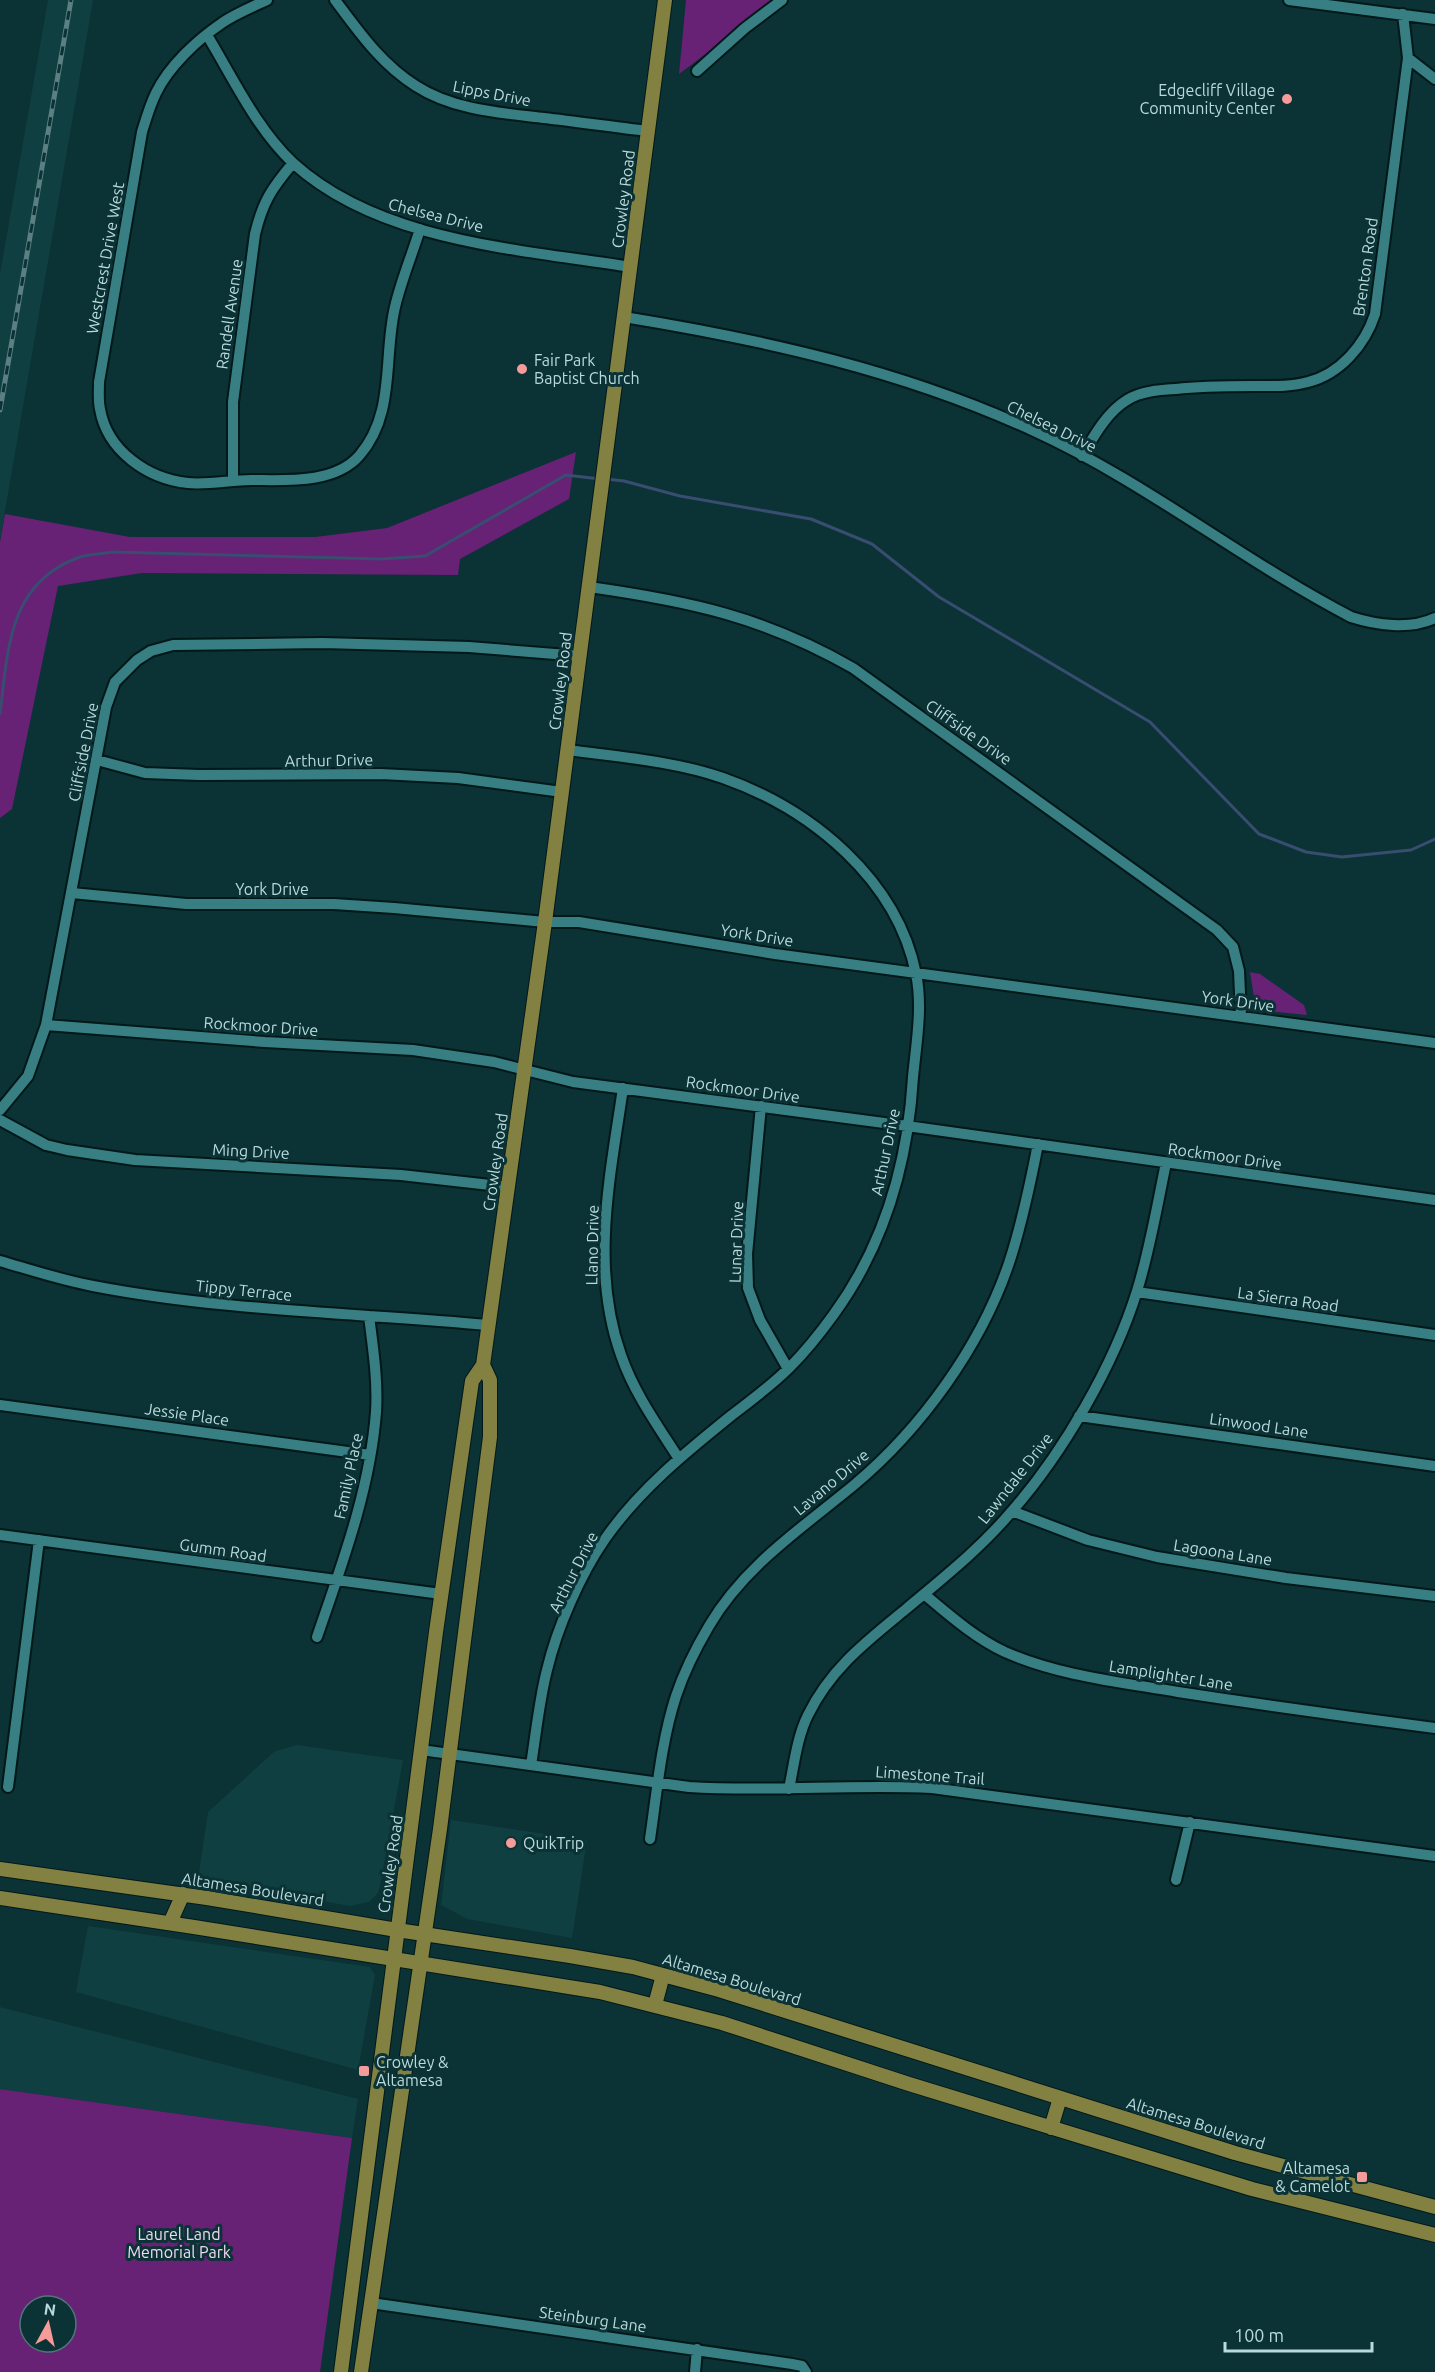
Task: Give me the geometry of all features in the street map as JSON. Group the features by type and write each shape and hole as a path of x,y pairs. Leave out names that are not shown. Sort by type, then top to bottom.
{"main road":[{"name":"Crowley Road","path":"341,2372 441,1594 472,1381 483,1365 489,1325 568,750 665,0"},
{"name":"Crowley Road","path":"361,2372 450,1754 490,1437 490,1380 483,1365"},
{"name":"Altamesa Boulevard","path":"0,1869 183,1894 570,1956 663,1975 719,1990 1235,2153 1435,2207"},
{"path":"170,1923 183,1894"},
{"path":"0,1898 600,1992 722,2023 1051,2128 1252,2189 1435,2235"},
{"path":"655,2005 663,1975"},
{"path":"1051,2128 1060,2098"},
{"path":"354,2263 364,2292 371,2303"}],"street":[{"name":"Westcrest Drive West","path":"267,0 222,22 170,71 156,92 146,122 99,382 100,410 108,434 121,453 140,466 167,479 189,483 299,480 340,469 359,455 379,421 387,386 394,308 420,229"},
{"name":"Lipps Drive","path":"335,0 376,53 416,86 434,96 458,105 506,113 648,131"},
{"path":"697,71 745,28 782,0"},
{"path":"1289,0 1435,19"},
{"name":"Brenton Road","path":"1082,456 1111,414 1129,398 1160,390 1191,387 1286,385 1309,382 1332,371 1348,359 1363,340 1370,330 1375,314 1408,58 1403,14"},
{"name":"Chelsea Drive","path":"207,35 259,122 293,163 346,201 391,221 420,229 492,244 631,267"},
{"path":"1408,58 1435,79"},
{"name":"Randell Avenue","path":"233,480 233,402 255,234 260,211 273,188 293,163"},
{"name":"Chelsea Drive","path":"624,317 705,330 874,370 1035,431 1082,456 1351,617 1388,624 1412,625 1435,618"},
{"name":"Cliffside Drive","path":"589,587 656,596 736,615 796,638 853,668 1217,930 1233,947 1239,971 1241,1016"},
{"name":"Cliffside Drive","path":"0,1110 28,1076 46,1025 106,707 115,682 136,660 151,651 173,645 323,643 469,647 580,656"},
{"name":"Arthur Drive","path":"531,1765 547,1669 571,1604 606,1538 640,1496 679,1459 788,1369 835,1313 876,1244 894,1195 907,1126 913,1092 918,1007 916,973 908,942 895,914 875,886 844,851 796,813 742,786 693,770 568,750"},
{"name":"Arthur Drive","path":"97,760 145,773 381,774 458,778 562,792"},
{"name":"York Drive","path":"72,893 186,904 334,904 545,922 579,922 775,954 1435,1043"},
{"name":"Rockmoor Drive","path":"46,1025 264,1042 413,1050 494,1062 573,1082 1435,1200"},
{"name":"Llano Drive","path":"623,1088 604,1231 605,1283 613,1329 622,1357 640,1396 679,1459"},
{"name":"Lunar Drive","path":"761,1106 747,1254 748,1288 760,1320 788,1369"},
{"name":"Ming Drive","path":"0,1120 46,1145 124,1158 401,1175 508,1187"},
{"name":"Lavano Drive","path":"650,1839 670,1717 686,1671 710,1625 742,1579 778,1546 856,1483 889,1452 929,1409 957,1368 993,1302 1008,1265 1028,1198 1038,1144"},
{"name":"Lawndale Drive","path":"789,1789 807,1716 826,1683 849,1656 971,1554 1012,1511 1048,1465 1079,1416 1118,1342 1137,1292 1166,1163"},
{"name":"Tippy Terrace","path":"0,1261 93,1286 153,1295 261,1308 489,1325"},
{"name":"La Sierra Road","path":"1137,1292 1435,1335"},
{"name":"Family Place","path":"317,1637 362,1500 370,1455 376,1411 374,1353 369,1316"},
{"name":"Jessie Place","path":"0,1405 370,1455"},
{"name":"Linwood Lane","path":"1079,1416 1435,1466"},
{"name":"Lagoona Lane","path":"1012,1511 1088,1540 1157,1557 1286,1578 1435,1596"},
{"name":"Gumm Road","path":"0,1535 441,1594"},
{"path":"8,1787 39,1540"},
{"name":"Lamplighter Lane","path":"924,1594 989,1644 1029,1661 1059,1670 1215,1697 1435,1728"},
{"name":"Limestone Trail","path":"421,1750 658,1784 726,1789 865,1786 932,1788 1435,1856"},
{"path":"1176,1880 1190,1822"},
{"name":"Steinburg Lane","path":"371,2303 792,2364 802,2366 806,2372"},
{"path":"695,2372 697,2349"}],"shaded area":[{"path":"48,0 93,0 0,540 0,274"},
{"path":"297,1745 403,1760 380,1886 378,1893 369,1902 350,1906 198,1879 208,1812 275,1751"},
{"path":"451,1820 587,1840 572,1938 467,1919 441,1905"},
{"path":"88,1926 370,1967 375,1975 358,2070 76,1992"},
{"path":"0,2007 358,2099 352,2138 0,2089"}],"green space":[{"path":"686,0 778,0 679,74"},
{"path":"576,452 569,499 460,559 458,575 142,573 58,586 12,809 0,818 0,542 5,514 130,537 315,537 387,528"},
{"path":"1250,972 1260,974 1304,1005 1307,1015 1256,1010"},
{"name":"Laurel Land Memorial Park","path":"0,2089 352,2138 320,2372 0,2372"}],"waterway":[{"path":"0,714 10,643 25,601 38,583 56,568 80,557 112,552 381,559 425,556 566,475 600,479"},
{"path":"606,479 624,481 680,496 811,519 872,544 939,597 1150,722 1259,834 1306,852 1342,857 1411,850 1435,839"}],"railway":[{"path":"0,410 71,0"}],"place":[{"name":"Edgecliff Village Community Center","path":"1287,99"},
{"name":"Fair Park Baptist Church","path":"522,369"},
{"name":"QuikTrip","path":"511,1843"},
{"name":"Crowley & Altamesa","path":"364,2071"},
{"name":"Altamesa & Camelot","path":"1362,2177"}]}
